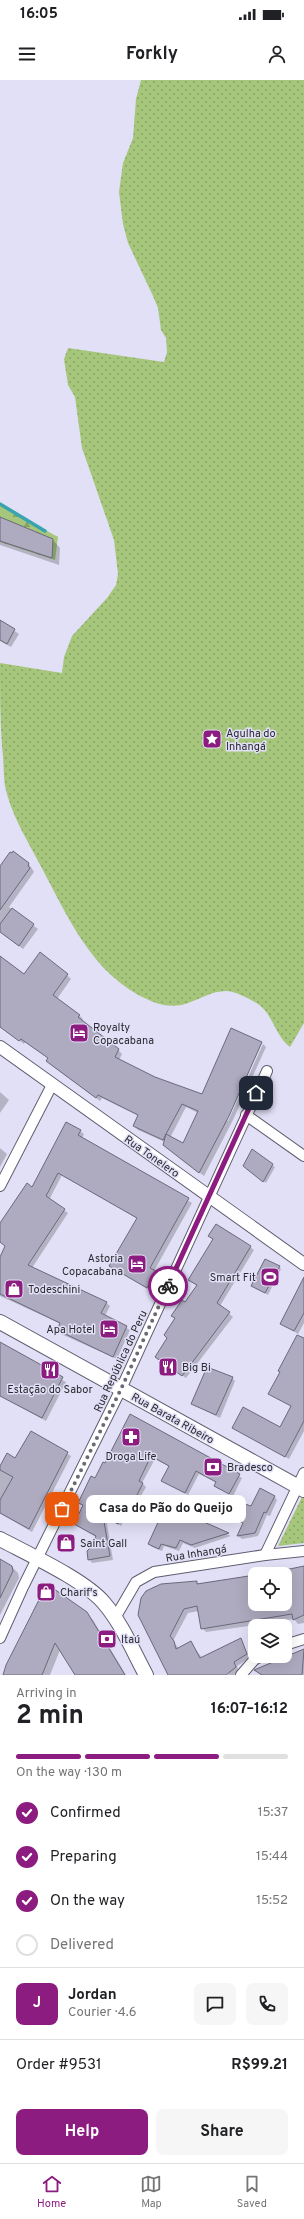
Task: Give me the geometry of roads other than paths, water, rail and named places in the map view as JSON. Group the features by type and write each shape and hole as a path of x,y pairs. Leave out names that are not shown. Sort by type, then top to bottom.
{"main road":[{"name":"Rua Barata Ribeiro","path":"0,1322 301,1488"},
{"path":"0,1539 89,1589 103,1602 115,1618 146,1675"}],"street":[{"name":"Rua Tonelero","path":"0,1047 304,1264"},
{"name":"Rua República do Peru","path":"0,1638 36,1559 121,1389 208,1196 267,1071"},
{"path":"0,1186 52,1085"},
{"path":"246,1115 304,1156"},
{"path":"265,1555 301,1488 304,1473"},
{"name":"Rua Inhangá","path":"115,1618 136,1582 154,1572 265,1555 304,1551"},
{"path":"292,1643 304,1639"},
{"path":"240,1675 251,1663"}],"waterway":[{"path":"0,504 45,531"}],"place":[{"name":"Agulha do Inhangá","path":"212,739"},
{"name":"Royalty Copacabana","path":"79,1033"},
{"name":"Astoria Copacabana","path":"137,1264"},
{"name":"Smart Fit","path":"270,1277"},
{"name":"Todeschini","path":"14,1289"},
{"name":"Apa Hotel","path":"109,1329"},
{"name":"Big Bi","path":"168,1367"},
{"name":"Estação do Sabor","path":"50,1370"},
{"name":"Droga Life","path":"131,1437"},
{"name":"Bradesco","path":"213,1467"},
{"name":"Casa do Pão do Queijo","path":"62,1509"},
{"name":"Saint Gall","path":"66,1543"},
{"name":"Charif's","path":"46,1592"},
{"name":"Itaú","path":"107,1639"}]}
